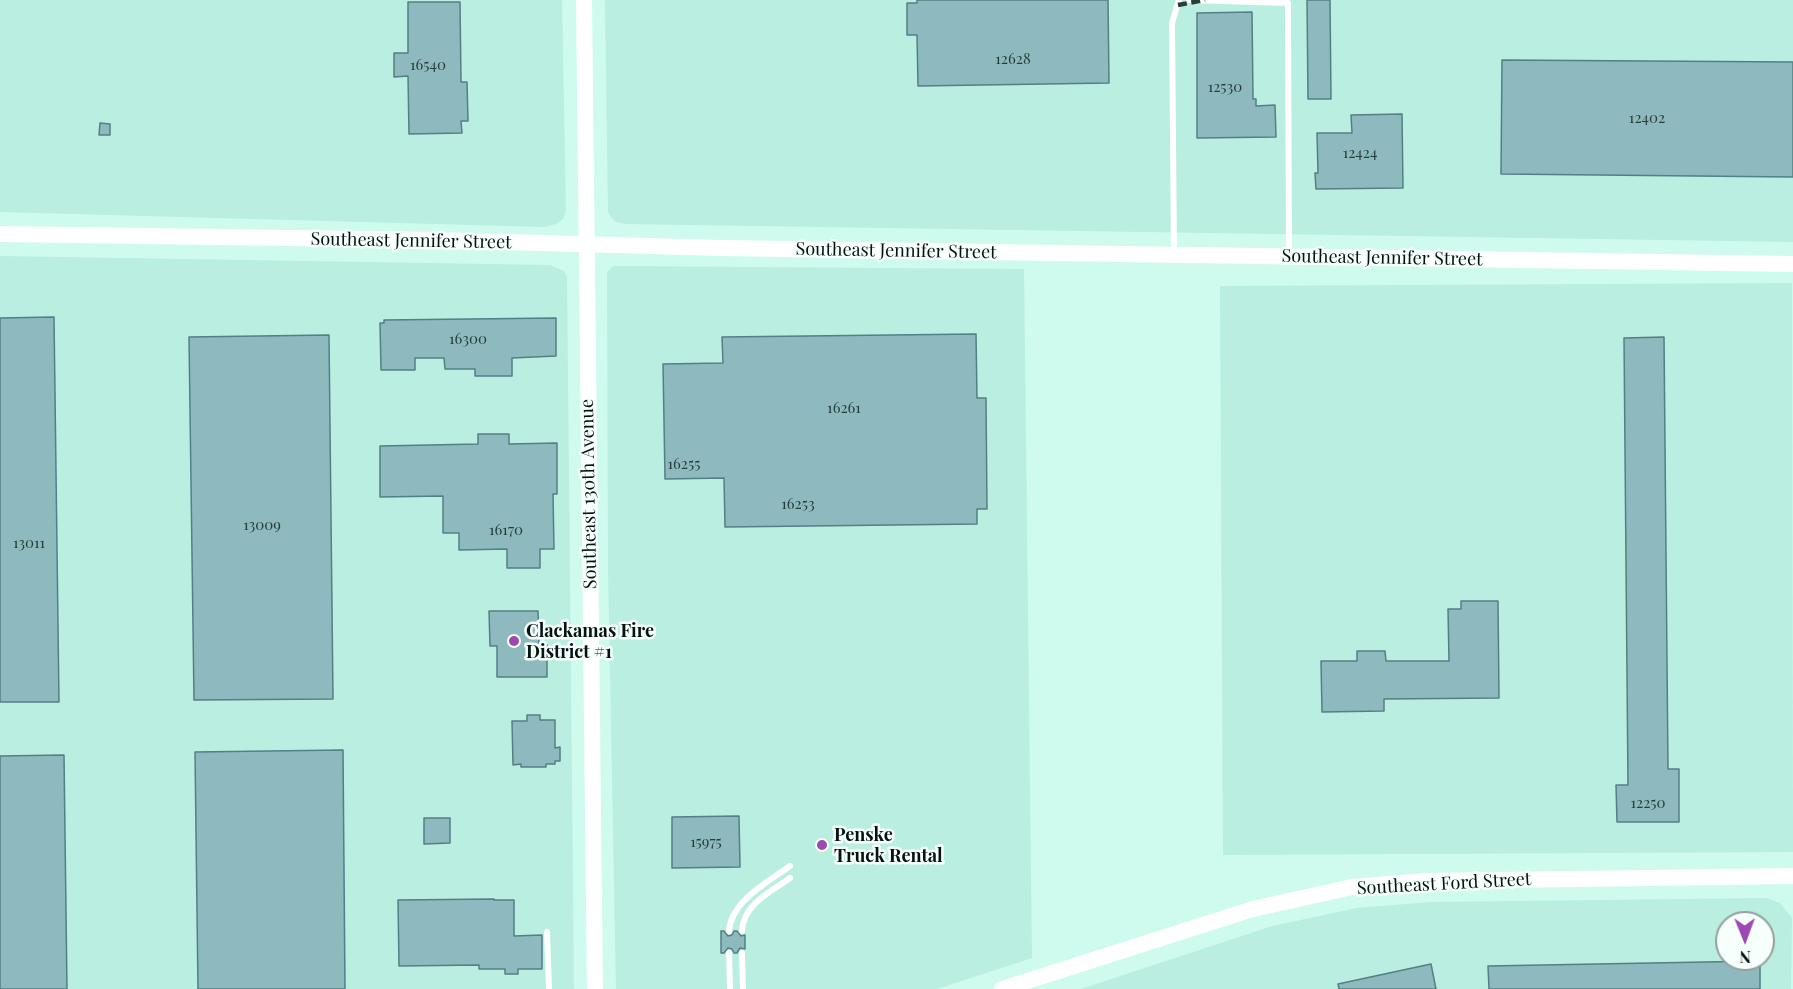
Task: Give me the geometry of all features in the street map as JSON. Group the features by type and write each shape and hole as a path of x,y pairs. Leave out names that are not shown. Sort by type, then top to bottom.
{"street":[{"name":"Southeast 130th Avenue","path":"584,0 595,989"},
{"name":"Southeast Jennifer Street","path":"0,234 1793,264"},
{"name":"Southeast Ford Street","path":"1002,989 1253,909 1352,887 1436,881 1793,876"}],"lane":[{"path":"1174,255 1172,23 1179,0"},
{"path":"1190,0 1288,3 1289,256"},
{"path":"729,931 734,912 751,895 790,866"},
{"path":"742,930 742,921 755,903 790,878"},
{"path":"547,932 549,989"},
{"path":"742,953 743,989"},
{"path":"729,954 730,989"}],"shaded area":[{"path":"0,0 562,0 566,211 563,219 556,224 544,227 0,212"},
{"path":"605,0 1793,0 1793,242 625,224 616,222 608,211"},
{"path":"0,256 550,265 564,271 567,277 574,989 0,989"},
{"path":"613,266 1024,269 1032,958 937,989 616,989 608,568 607,272"},
{"path":"1792,283 1793,852 1223,855 1220,286"},
{"path":"1767,898 1780,903 1792,918 1791,989 1081,989 1272,926 1357,908 1431,902"}],"building":[{"path":"917,0 1108,0 1109,83 918,86 917,35 907,35 907,3 917,3"},
{"path":"1307,0 1330,0 1331,99 1308,99"},
{"path":"408,2 460,2 461,82 467,82 468,121 461,121 462,133 409,134 408,76 394,77 394,53 408,53"},
{"path":"1252,12 1253,99 1256,99 1256,106 1275,105 1276,137 1197,138 1197,13"},
{"path":"1502,60 1793,62 1793,177 1501,174"},
{"path":"1402,114 1403,188 1316,189 1317,133 1352,133 1351,115"},
{"path":"100,123 110,124 110,135 99,135"},
{"path":"54,317 59,702 0,702 0,318"},
{"path":"556,318 556,356 512,358 512,376 475,376 475,369 445,369 444,358 415,358 415,370 381,370 380,323 384,323 384,320"},
{"path":"976,334 977,398 986,398 987,509 977,509 977,524 725,527 724,478 665,479 663,364 723,363 722,337"},
{"path":"329,335 333,699 194,700 189,337"},
{"path":"1664,337 1668,769 1679,769 1679,822 1617,822 1616,785 1628,785 1624,338"},
{"path":"478,434 509,434 509,444 557,443 557,494 553,494 554,549 540,549 540,568 507,568 507,549 459,550 459,533 443,533 443,496 380,497 380,446 478,444"},
{"path":"1461,601 1498,601 1499,698 1384,699 1384,711 1322,712 1321,661 1357,661 1357,651 1385,651 1386,661 1449,661 1448,609 1461,609"},
{"name":"Clackamas Fire District #1","path":"489,611 538,611 539,646 547,645 547,677 497,677 497,646 490,646"},
{"path":"527,715 540,715 540,720 555,720 555,748 560,747 560,761 555,761 555,764 546,764 546,767 513,765 512,721 527,721"},
{"path":"343,750 345,989 198,989 195,752"},
{"path":"64,755 67,989 0,989 0,756"},
{"path":"739,816 740,867 672,868 672,817"},
{"path":"424,818 450,818 450,843 424,844"},
{"path":"398,900 514,900 514,936 542,935 542,969 518,969 518,974 505,974 505,969 479,969 479,965 399,966"},
{"path":"721,931 728,936 734,931 741,936 745,935 745,949 740,948 737,953 734,953 728,948 721,953"},
{"path":"1715,962 1715,971 1760,971 1760,989 1489,989 1488,966"},
{"path":"1431,964 1436,989 1339,989 1338,984"}],"railway":[{"path":"1178,5 1205,0"}],"place":[{"name":"Clackamas Fire District #1","path":"514,641"},
{"name":"Penske Truck Rental","path":"822,845"}]}
